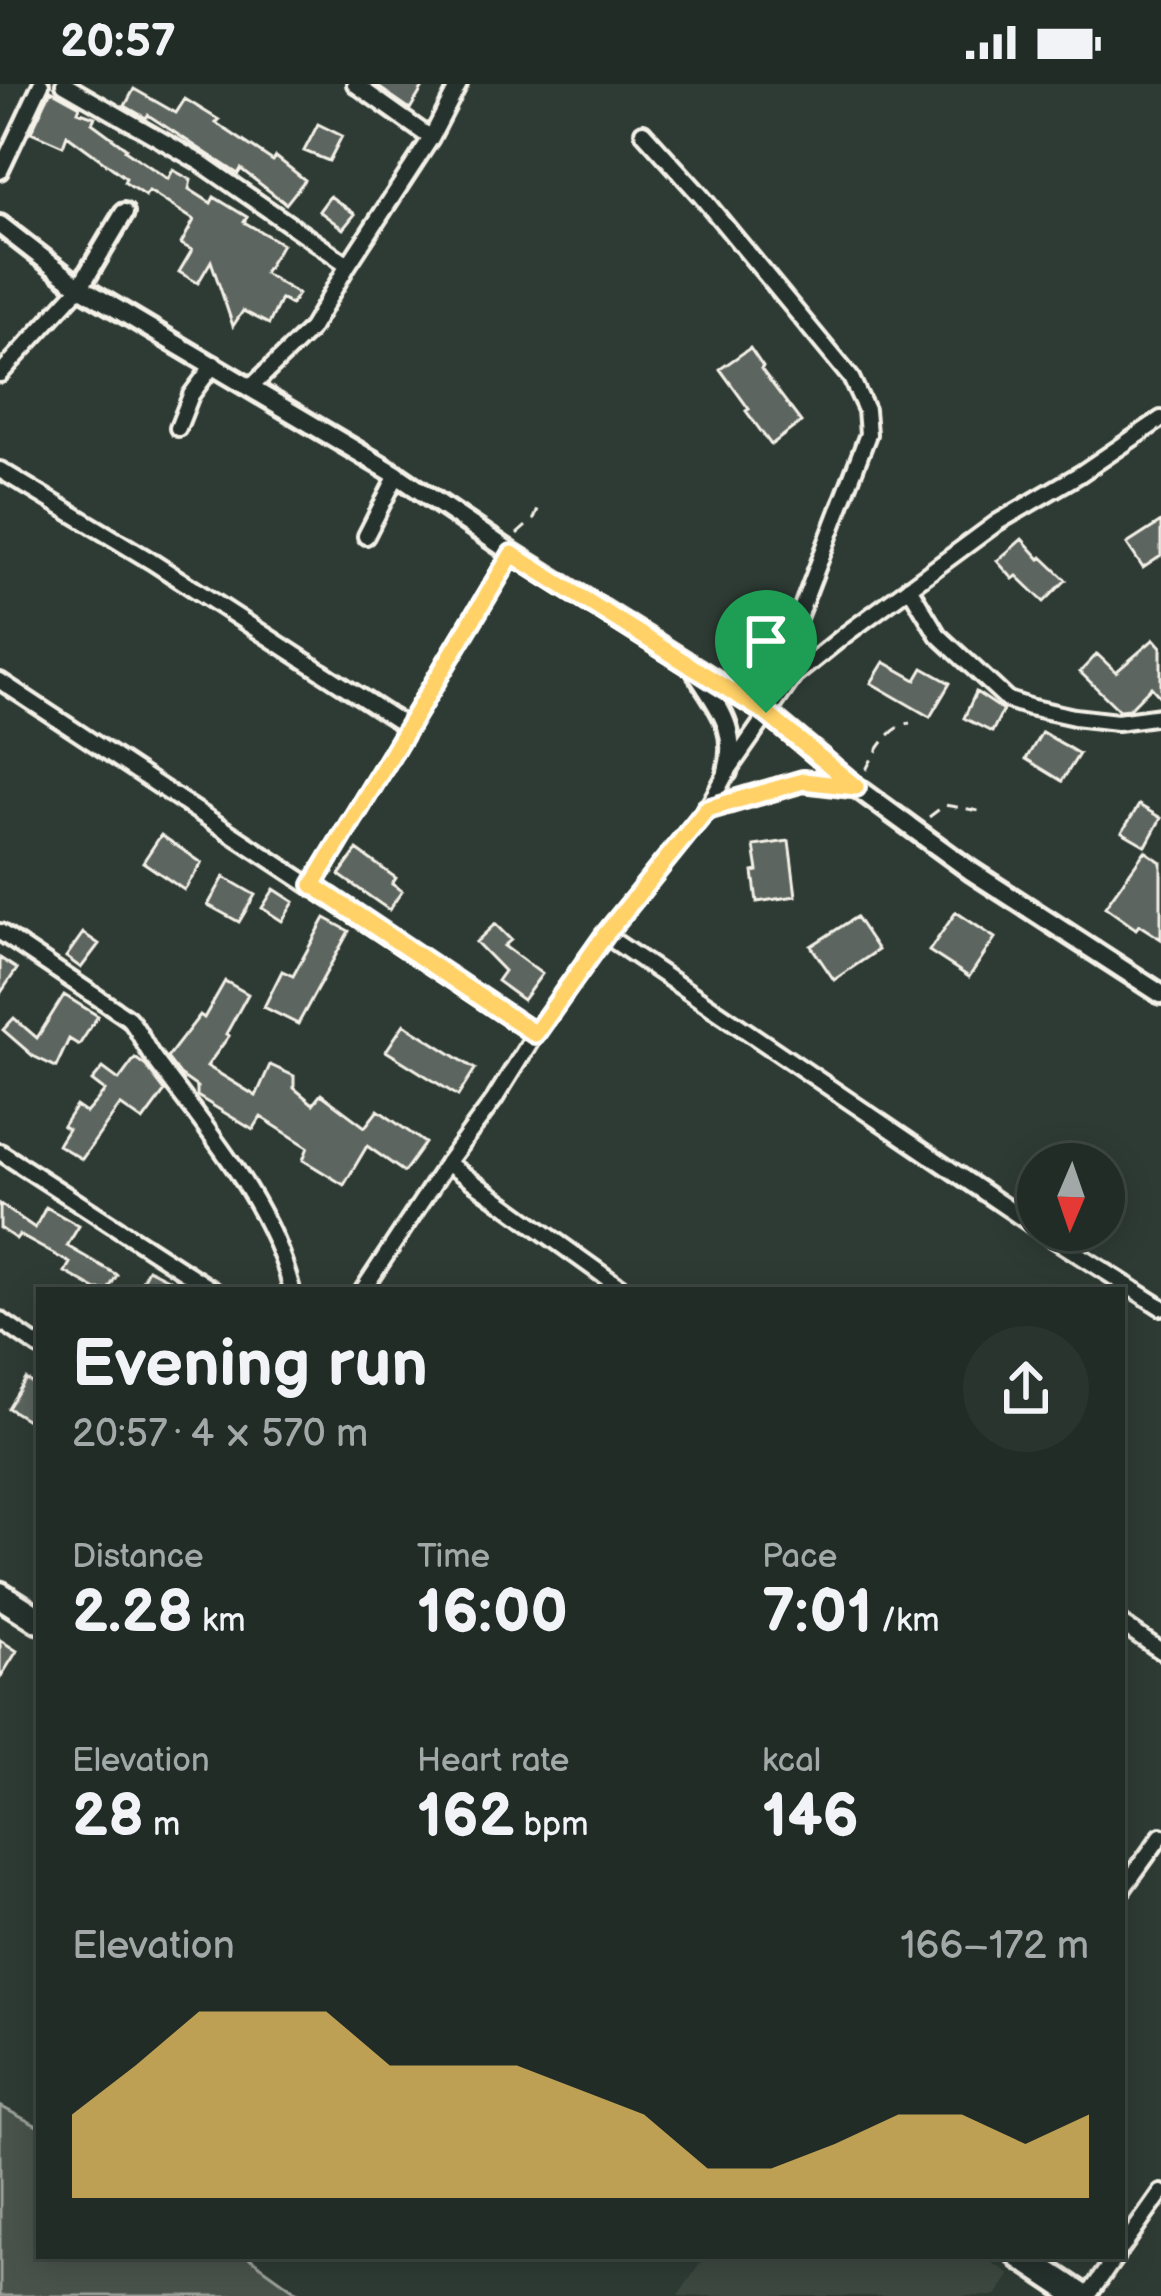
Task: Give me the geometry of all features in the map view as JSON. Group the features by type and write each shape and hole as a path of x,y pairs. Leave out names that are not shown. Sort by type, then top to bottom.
{"highway":[{"path":"0,1595 36,1618"},
{"path":"1026,2259 1084,2296"}],"street":[{"path":"0,171 41,84"},
{"path":"64,84 201,163 348,265"},
{"path":"355,84 431,139"},
{"path":"250,388 310,330 431,139 459,84"},
{"path":"643,132 851,378 866,410 868,434 858,465 796,623 791,660 794,676"},
{"path":"0,374 80,287 124,213"},
{"path":"0,225 80,287 397,476 766,713 970,871 1161,994"},
{"path":"178,428 191,395 214,364"},
{"path":"365,1287 535,1034 605,935 707,809 794,676 998,522 1161,419"},
{"path":"0,470 151,561 407,727"},
{"path":"366,536 397,476"},
{"path":"313,885 507,550"},
{"path":"909,587 938,635 1008,700 1117,722 1161,716"},
{"path":"694,669 729,730 727,772"},
{"path":"0,681 535,1034"},
{"path":"707,809 803,781 856,787"},
{"path":"0,932 136,1026 149,1053 238,1169 285,1261 291,1287"},
{"path":"605,935 1017,1214"},
{"path":"0,1151 208,1287"},
{"path":"447,1163 621,1287"},
{"path":"1073,1251 1161,1307"},
{"path":"0,1320 36,1346"},
{"path":"1125,1626 1161,1651"},
{"path":"1125,1886 1161,1836"},
{"path":"1125,2244 1161,2193"},
{"path":"1084,2296 1114,2259"}],"path":[{"path":"507,550 539,507"},
{"path":"856,787 883,743 899,725 910,723"},
{"path":"914,830 945,805 985,812"}],"shaded area":[{"path":"0,2106 36,2125 36,2259 251,2259 303,2296 0,2296"},
{"path":"703,2259 987,2259 1010,2274 996,2296 678,2296"}],"building":[{"path":"374,84 425,84 410,109"},
{"path":"134,89 176,113 185,99 305,180 286,204 241,169 238,174 148,115 125,106"},
{"path":"51,90 80,106 78,111 95,117 92,123 168,179 173,170 191,180 189,189 211,203 214,197 282,244 264,273 298,294 291,305 281,299 269,324 243,311 233,326 211,261 198,283 179,272 192,250 181,244 194,220 149,191 145,196 124,182 126,178 67,135 63,146 31,132"},
{"path":"318,124 342,136 329,161 304,151"},
{"path":"330,196 355,214 343,229 319,211"},
{"path":"750,348 801,422 771,445 720,369"},
{"path":"1161,522 1161,556 1143,568 1127,544"},
{"path":"1022,539 1066,580 1044,602 997,561"},
{"path":"1154,639 1161,647 1161,698 1151,687 1129,709 1119,710 1080,672 1097,654 1116,672"},
{"path":"884,662 916,680 923,668 950,683 930,717 871,683"},
{"path":"976,692 1003,710 992,732 964,718"},
{"path":"1042,732 1079,754 1062,781 1026,759"},
{"path":"1139,805 1161,818 1146,846 1122,832"},
{"path":"161,835 202,863 184,890 143,862"},
{"path":"789,841 796,896 757,902 754,846"},
{"path":"357,850 396,878 392,884 402,891 389,910 339,875"},
{"path":"1145,851 1161,862 1161,939 1139,925 1136,929 1105,907"},
{"path":"224,877 255,895 239,922 208,905"},
{"path":"274,889 294,902 282,921 262,908"},
{"path":"956,912 995,938 969,977 929,951"},
{"path":"856,917 878,950 834,980 811,946"},
{"path":"325,918 349,931 298,1024 264,1007 282,971 293,976"},
{"path":"495,924 511,940 504,946 542,974 523,1000 497,981 504,971 476,942"},
{"path":"83,933 99,944 81,968 66,957"},
{"path":"0,958 17,969 0,994"},
{"path":"225,981 248,994 229,1036 207,1066 256,1096 270,1065 294,1076 294,1088 313,1104 321,1094 365,1127 378,1110 425,1143 404,1172 367,1146 344,1185 303,1160 308,1147 261,1117 253,1130 197,1096 197,1087 167,1058 200,1015 204,1018"},
{"path":"64,995 98,1016 79,1045 69,1039 56,1067 33,1056 3,1030 14,1018 37,1038"},
{"path":"404,1024 475,1069 458,1096 386,1051"},
{"path":"135,1058 165,1091 143,1121 120,1105 82,1159 58,1145 76,1106 86,1113 105,1091 92,1081 103,1068 119,1080"},
{"path":"0,1204 35,1228 46,1207 79,1226 67,1246 117,1275 110,1287 92,1287 65,1272 70,1263 0,1228"},
{"path":"148,1269 184,1287 139,1287"},
{"path":"26,1379 36,1385 36,1425 8,1408"},
{"path":"0,1640 17,1651 0,1678"}],"route":[{"path":"512,554 766,713 856,787 803,781 707,809 605,935 535,1034 313,885 512,554"}]}
